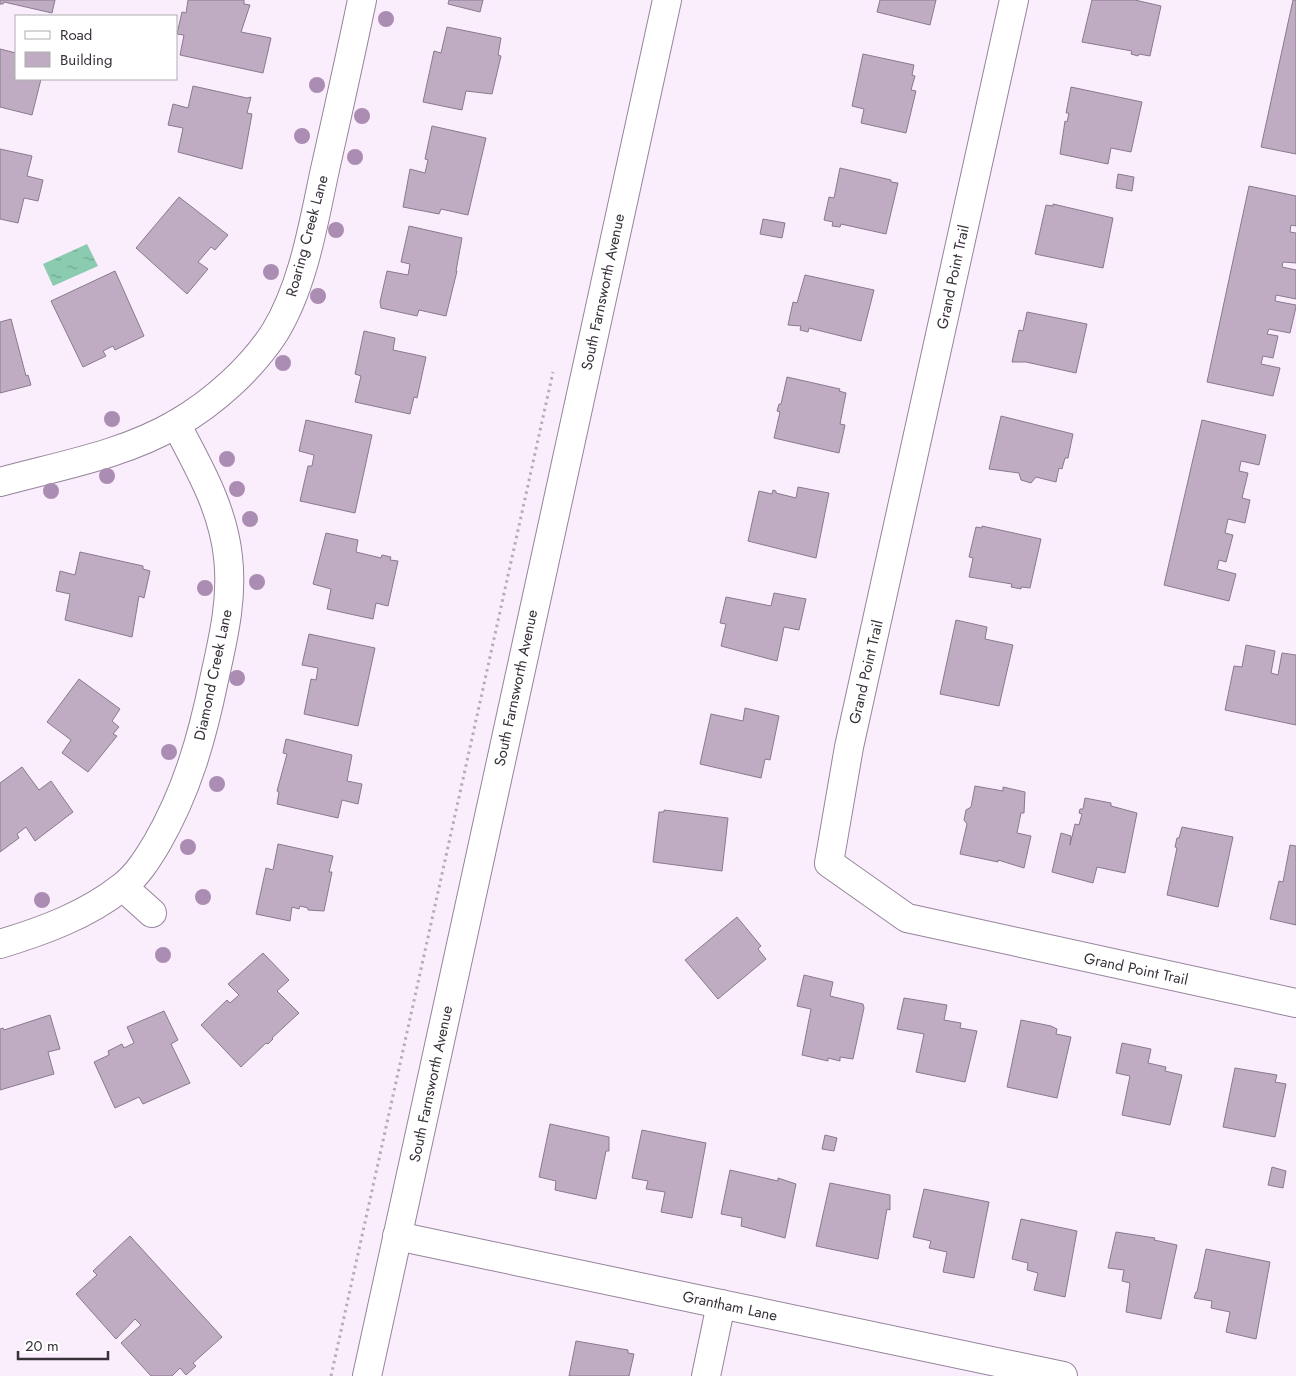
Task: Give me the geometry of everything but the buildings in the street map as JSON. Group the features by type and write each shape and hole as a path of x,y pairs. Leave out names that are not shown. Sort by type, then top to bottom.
{"street":[{"name":"Roaring Creek Lane","path":"0,482 135,443 176,424 208,402 247,367 275,332 292,296 319,197 362,0"},
{"name":"South Farnsworth Avenue","path":"367,1376 667,0"},
{"name":"Grand Point Trail","path":"1014,0 849,747 829,863 907,918 1296,1003"},
{"name":"Diamond Creek Lane","path":"0,944 67,920 123,887 140,868 168,824 192,769 203,733 227,622 228,557 223,527 211,492 176,424"},
{"path":"123,887 152,913"},
{"name":"Grantham Lane","path":"397,1236 1063,1376"},
{"path":"706,1376 721,1304"}],"path":[{"path":"331,1376 554,369"}],"water":[{"path":"87,244 98,266 53,286 43,264"}]}
